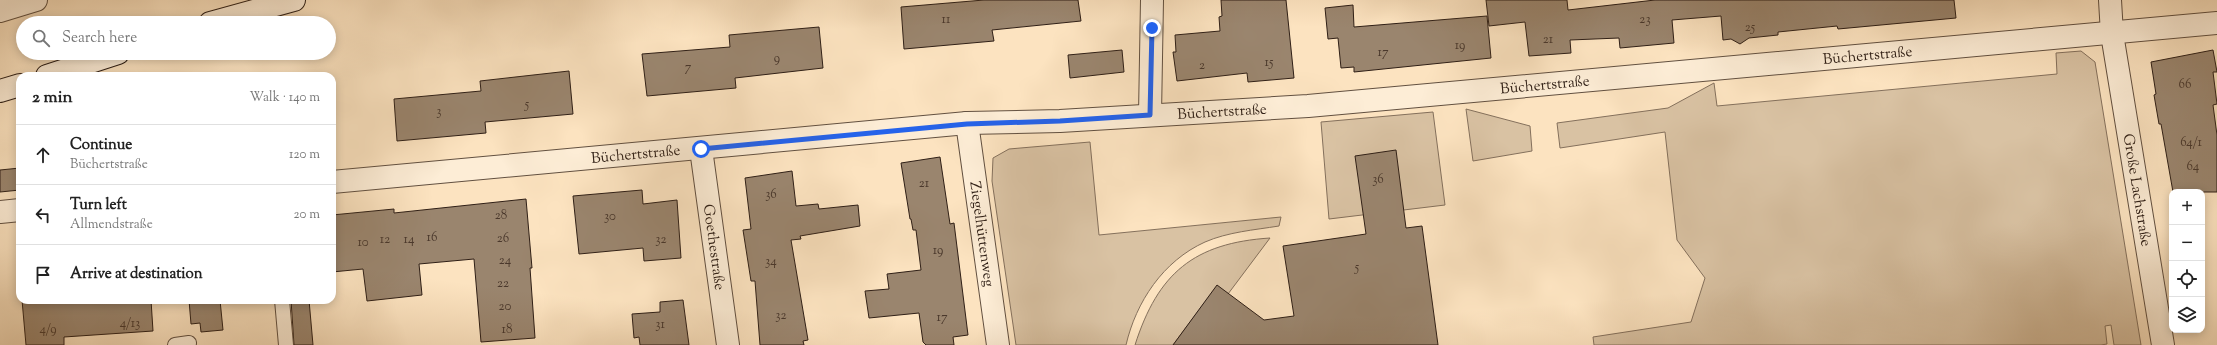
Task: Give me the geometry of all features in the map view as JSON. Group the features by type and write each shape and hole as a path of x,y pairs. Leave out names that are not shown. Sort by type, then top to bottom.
{"street":[{"path":"0,11 36,0"},
{"path":"236,16 294,0"},
{"path":"1150,115 1152,0"},
{"name":"Große Lachstraße","path":"2110,0 2112,34 2163,345"},
{"name":"Büchertstraße","path":"336,182 967,124 1060,121 1308,106 2112,34 2217,23"},
{"path":"59,72 96,60"},
{"path":"0,91 16,86"},
{"name":"Ziegelhüttenweg","path":"967,124 998,345"},
{"name":"Goethestraße","path":"701,149 728,345"},
{"path":"0,212 16,210"}],"lane":[{"path":"282,304 286,345"}],"shaded area":[{"path":"2081,51 2095,62 2141,345 2114,345 2111,325 2105,326 2107,344 2101,345 1594,345 1593,337 1691,322 1705,278 1677,240 1665,132 1560,148 1557,123 1668,108 1714,83 1717,106 2057,74 2056,53"},
{"path":"1466,109 1530,126 1532,151 1473,161"},
{"path":"1433,112 1445,205 1329,219 1321,122"},
{"path":"1090,142 1099,235 1281,217 1279,226 1223,236 1205,242 1176,260 1154,284 1144,299 1137,313 1126,345 1016,345 992,181 993,158 1009,149"},
{"path":"1270,238 1228,294 1217,286 1173,345 1135,345 1144,320 1155,299 1168,281 1183,266 1200,255 1220,247 1243,241"}],"building":[{"path":"984,0 1078,0 1081,21 992,30 994,41 904,49 901,7"},
{"path":"1221,0 1286,0 1294,78 1248,82 1247,73 1177,81 1173,52 1176,52 1175,35 1220,31 1219,17 1222,16"},
{"path":"1486,0 1567,0 1568,10 1655,0 1954,0 1956,18 1838,29 1837,26 1778,32 1778,35 1749,38 1740,44 1731,39 1723,40 1721,16 1672,20 1674,43 1620,48 1619,38 1570,40 1571,53 1529,56 1525,22 1489,26"},
{"path":"1353,5 1354,27 1487,16 1491,58 1354,72 1354,67 1341,68 1338,38 1328,39 1325,8"},
{"path":"819,27 823,68 735,78 736,88 647,96 642,54 730,47 729,35"},
{"path":"1122,50 1124,72 1070,78 1068,55"},
{"path":"2213,50 2217,72 2213,72 2217,104 2213,105 2217,135 2217,192 2205,192 2205,189 2172,189 2161,124 2159,124 2154,95 2156,94 2151,62"},
{"path":"569,71 573,114 485,122 486,133 397,141 394,99 481,91 480,81"},
{"path":"1396,150 1406,228 1422,226 1438,345 1173,345 1217,285 1264,320 1294,316 1283,246 1366,234 1355,156"},
{"path":"940,157 950,224 954,223 968,335 953,337 954,345 926,345 923,342 919,313 869,318 865,291 889,289 887,274 921,270 916,230 913,230 910,219 901,163"},
{"path":"16,168 16,190 0,192 0,170"},
{"path":"792,171 796,206 818,204 819,209 858,205 860,226 800,236 801,239 791,240 808,340 803,341 804,345 760,345 755,281 751,281 743,230 751,229 745,178"},
{"path":"642,190 643,204 677,200 681,258 644,261 643,248 579,254 573,196"},
{"path":"526,199 532,268 530,268 535,338 481,342 474,259 419,264 422,295 367,301 363,269 336,272 336,215 394,209 394,213"},
{"path":"683,300 689,345 640,345 639,337 634,338 632,314 660,312 660,302"},
{"path":"22,304 151,304 153,331 64,337 64,345 26,345"},
{"path":"189,304 220,304 223,330 201,332 200,323 191,324"},
{"path":"291,304 309,304 313,345 294,345"}],"route":[{"path":"701,149 967,124 1060,121 1150,115 1152,28"}]}
